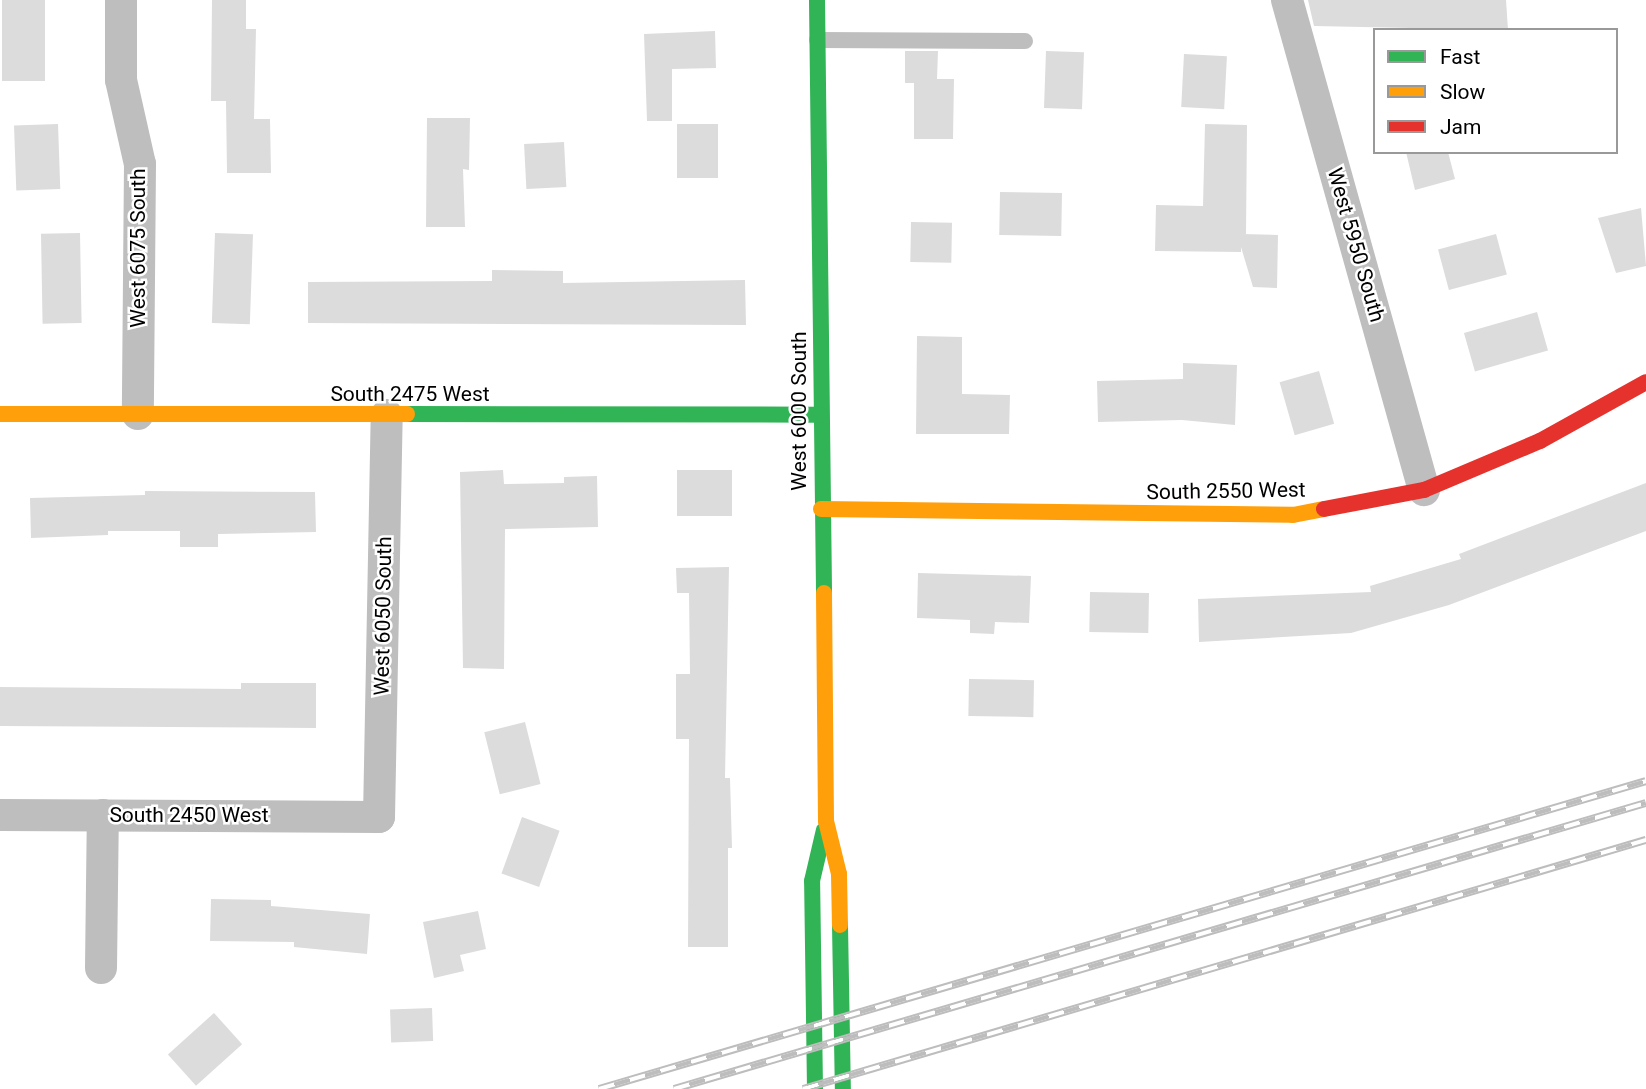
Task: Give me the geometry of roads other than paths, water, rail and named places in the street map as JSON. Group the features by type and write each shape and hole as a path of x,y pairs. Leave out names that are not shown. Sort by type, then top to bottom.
{"street":[{"name":"West 6075 South","path":"121,0 121,80 140,164 138,414"},
{"name":"West 6000 South","path":"817,0 826,821 839,874 843,1089"},
{"name":"West 5950 South","path":"1287,0 1424,490"},
{"name":"South 2550 West","path":"821,509 1293,515 1424,490 1540,441 1646,382"},
{"name":"South 2475 West","path":"0,414 820,415"},
{"name":"West 6050 South","path":"379,817 387,415"},
{"name":"South 2450 West","path":"0,815 379,817"},
{"path":"101,968 103,815"},
{"name":"West 6000 South","path":"815,1089 812,1027 812,881 826,821"}],"lane":[{"path":"817,40 1025,41"}],"railway":[{"path":"599,1089 1646,781"},
{"path":"674,1089 1646,803"},
{"path":"803,1089 1646,840"}]}
